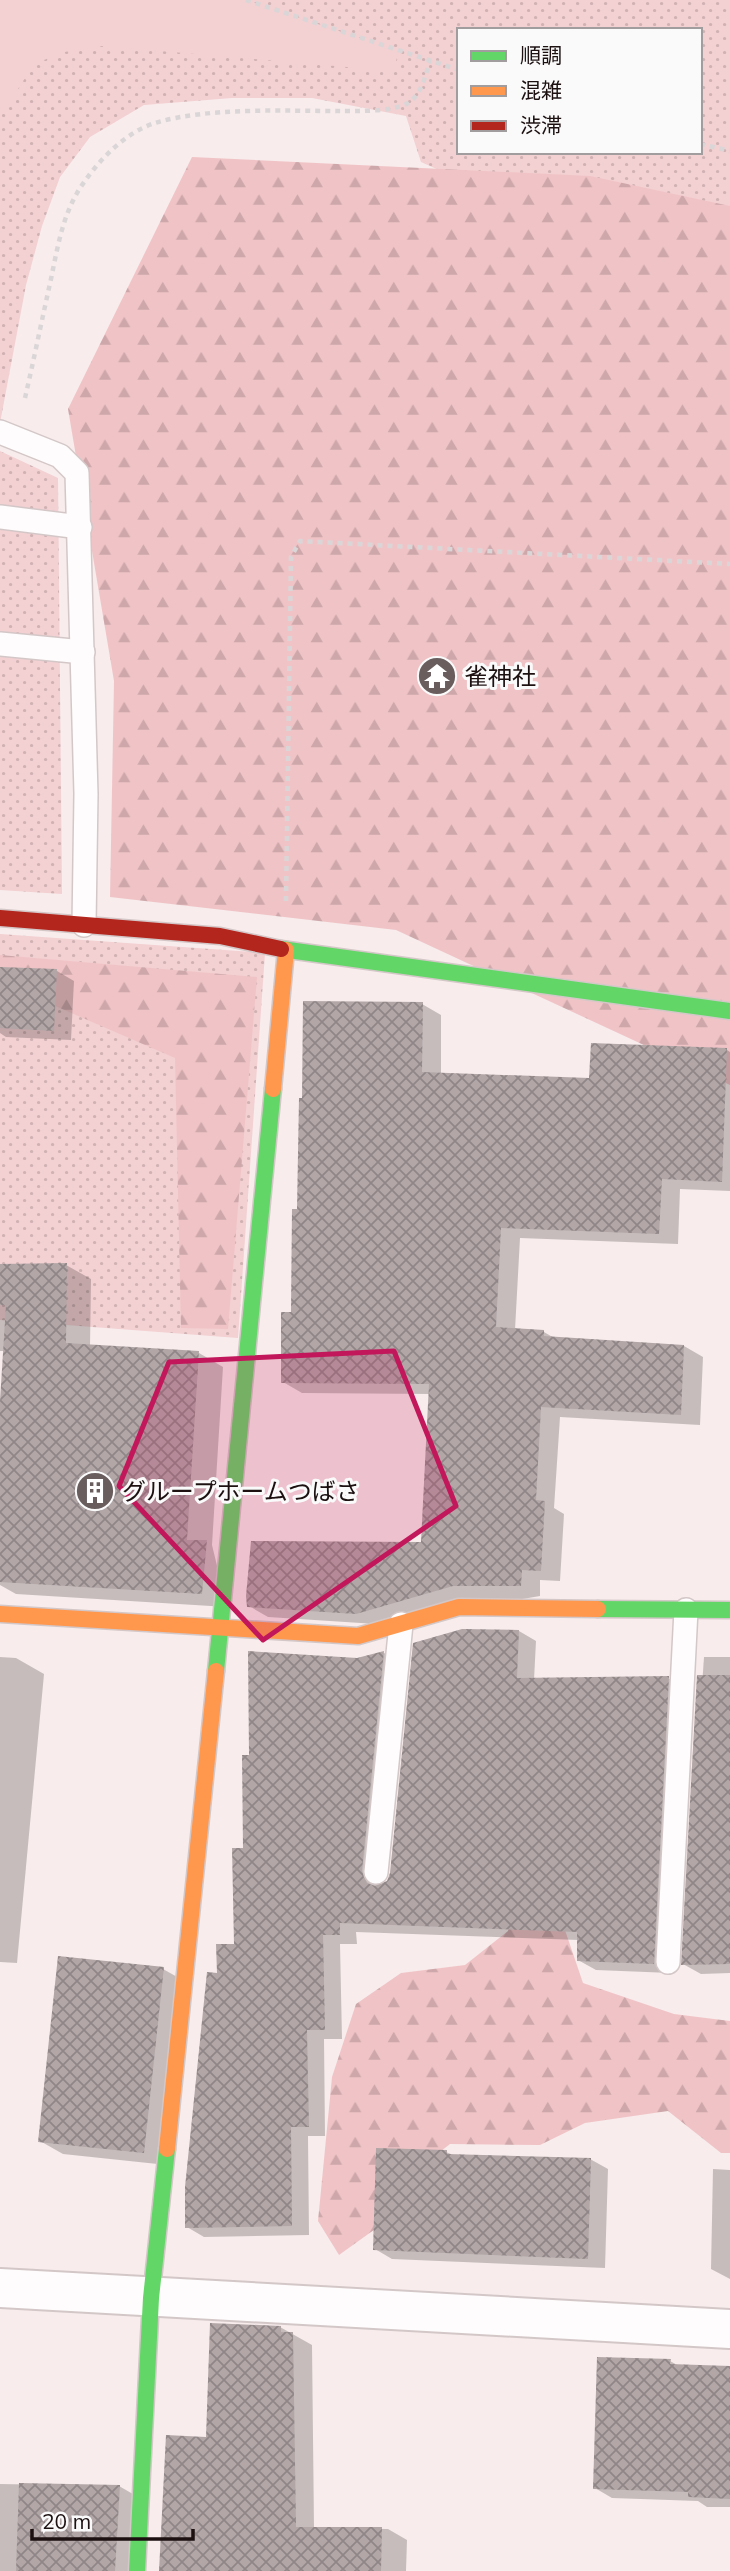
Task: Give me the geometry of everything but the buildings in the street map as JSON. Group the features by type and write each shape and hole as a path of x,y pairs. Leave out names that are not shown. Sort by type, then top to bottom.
{"street":[{"path":"0,918 220,936 286,950 730,1011"},
{"path":"137,2571 151,2298 221,1628 286,950"},
{"path":"0,1614 358,1636 459,1607 729,1610"},
{"path":"0,2288 730,2329"}],"lane":[{"path":"8,435 60,456 77,473 86,794 84,925"},
{"path":"0,517 80,527"},
{"path":"0,644 83,652"},
{"path":"729,1610 730,1585"},
{"path":"668,1962 686,1610"},
{"path":"376,1872 401,1624"}],"path":[{"path":"246,0 457,69"},
{"path":"8,435 62,230 77,193 112,149 153,123 179,118 247,111 352,111 396,107 409,102 420,90 430,61"},
{"path":"702,144 730,151"},
{"path":"286,950 291,557 300,541 730,564"}],"highlighted area":[{"path":"394,1351 456,1506 263,1640 119,1486 169,1362"}],"shaded area":[{"path":"0,0 730,0 730,227 459,179 421,162 406,116 312,98 232,98 144,105 90,137 60,177 42,226 26,285 0,423"},
{"path":"0,0 246,0 399,51 393,71 102,46 64,52 34,64 0,117"},
{"path":"0,451 58,478 62,894 0,890"},
{"path":"0,934 265,953 238,1338 0,1320"}],"green space":[{"name":"雀神社","path":"192,157 590,176 730,206 730,1085 396,930 110,897 114,681 68,409"},
{"path":"0,955 257,977 228,1329 181,1328 175,1058 0,982"},
{"path":"530,1854 551,1889 583,1983 674,2014 730,2021 730,2153 721,2153 668,2111 585,2123 540,2145 450,2144 417,2170 378,2227 339,2255 318,2221 332,2077 356,2004 401,1973 465,1965 508,1931"}],"traffic: fast":[{"path":"281,949 730,1011"},
{"path":"216,1671 273,1089"},
{"path":"598,1609 730,1610"},
{"path":"137,2571 151,2298 167,2149"}],"traffic: slow":[{"path":"273,1089 286,950"},
{"path":"0,1614 358,1636 459,1607 598,1609"},
{"path":"167,2149 216,1671"}],"traffic: jam":[{"path":"0,918 220,936 281,949"}],"place":[{"name":"雀神社","path":"437,676"},
{"name":"グループホームつばさ","path":"95,1491"}]}
